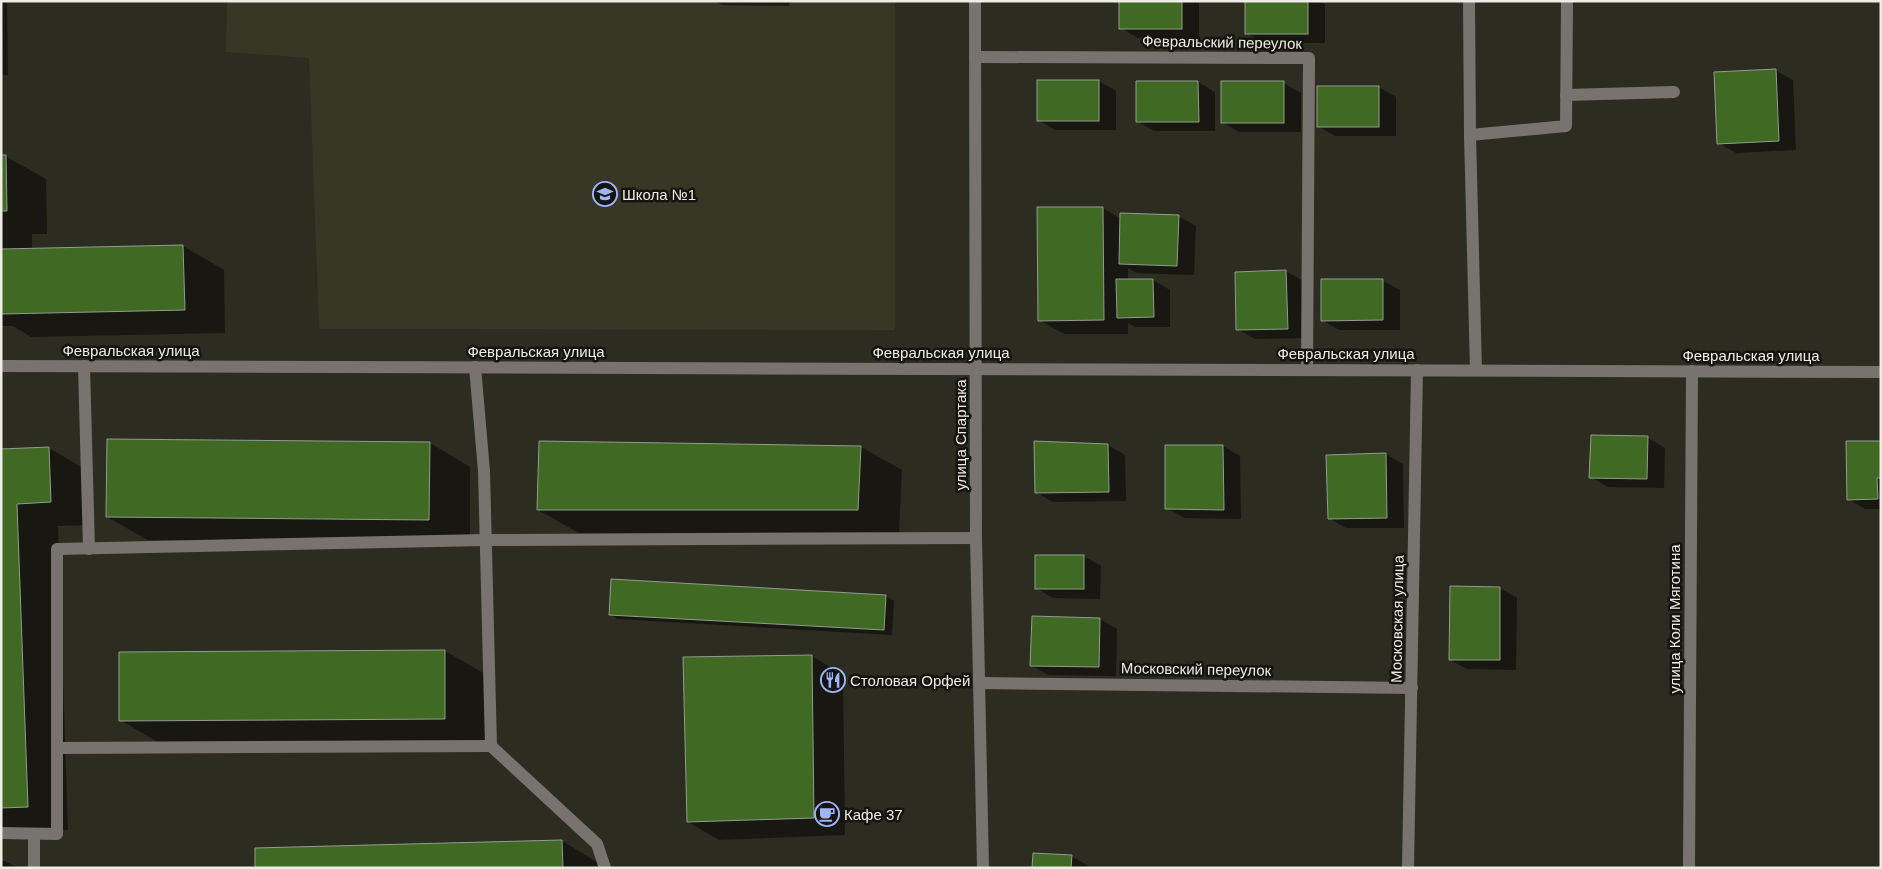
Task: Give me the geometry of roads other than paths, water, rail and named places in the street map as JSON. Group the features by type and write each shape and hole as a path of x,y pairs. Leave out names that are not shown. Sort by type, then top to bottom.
{"street":[{"name":"улица Спартака","path":"975,1 976,538 982,868"},
{"path":"1469,1 1470,134 1476,370"},
{"path":"1470,134 1566,126 1567,1"},
{"name":"Февральский переулок","path":"975,56 1309,58 1307,369"},
{"path":"1566,95 1674,92"},
{"name":"Февральская улица","path":"1,366 1881,372"},
{"path":"84,366 89,549"},
{"path":"475,367 484,471 491,746"},
{"name":"Московская улица","path":"1408,868 1417,370"},
{"name":"улица Коли Мяготина","path":"1689,868 1692,371"},
{"path":"1,833 57,834 57,549 485,540 976,538"},
{"name":"Московский переулок","path":"980,683 1412,688"},
{"path":"57,748 491,746 597,844 605,868"},
{"path":"34,834 34,868"}],"place":[{"name":"Школа №1","path":"605,194"},
{"name":"Столовая Орфей","path":"833,680"},
{"name":"Кафе 37","path":"827,814"}]}
